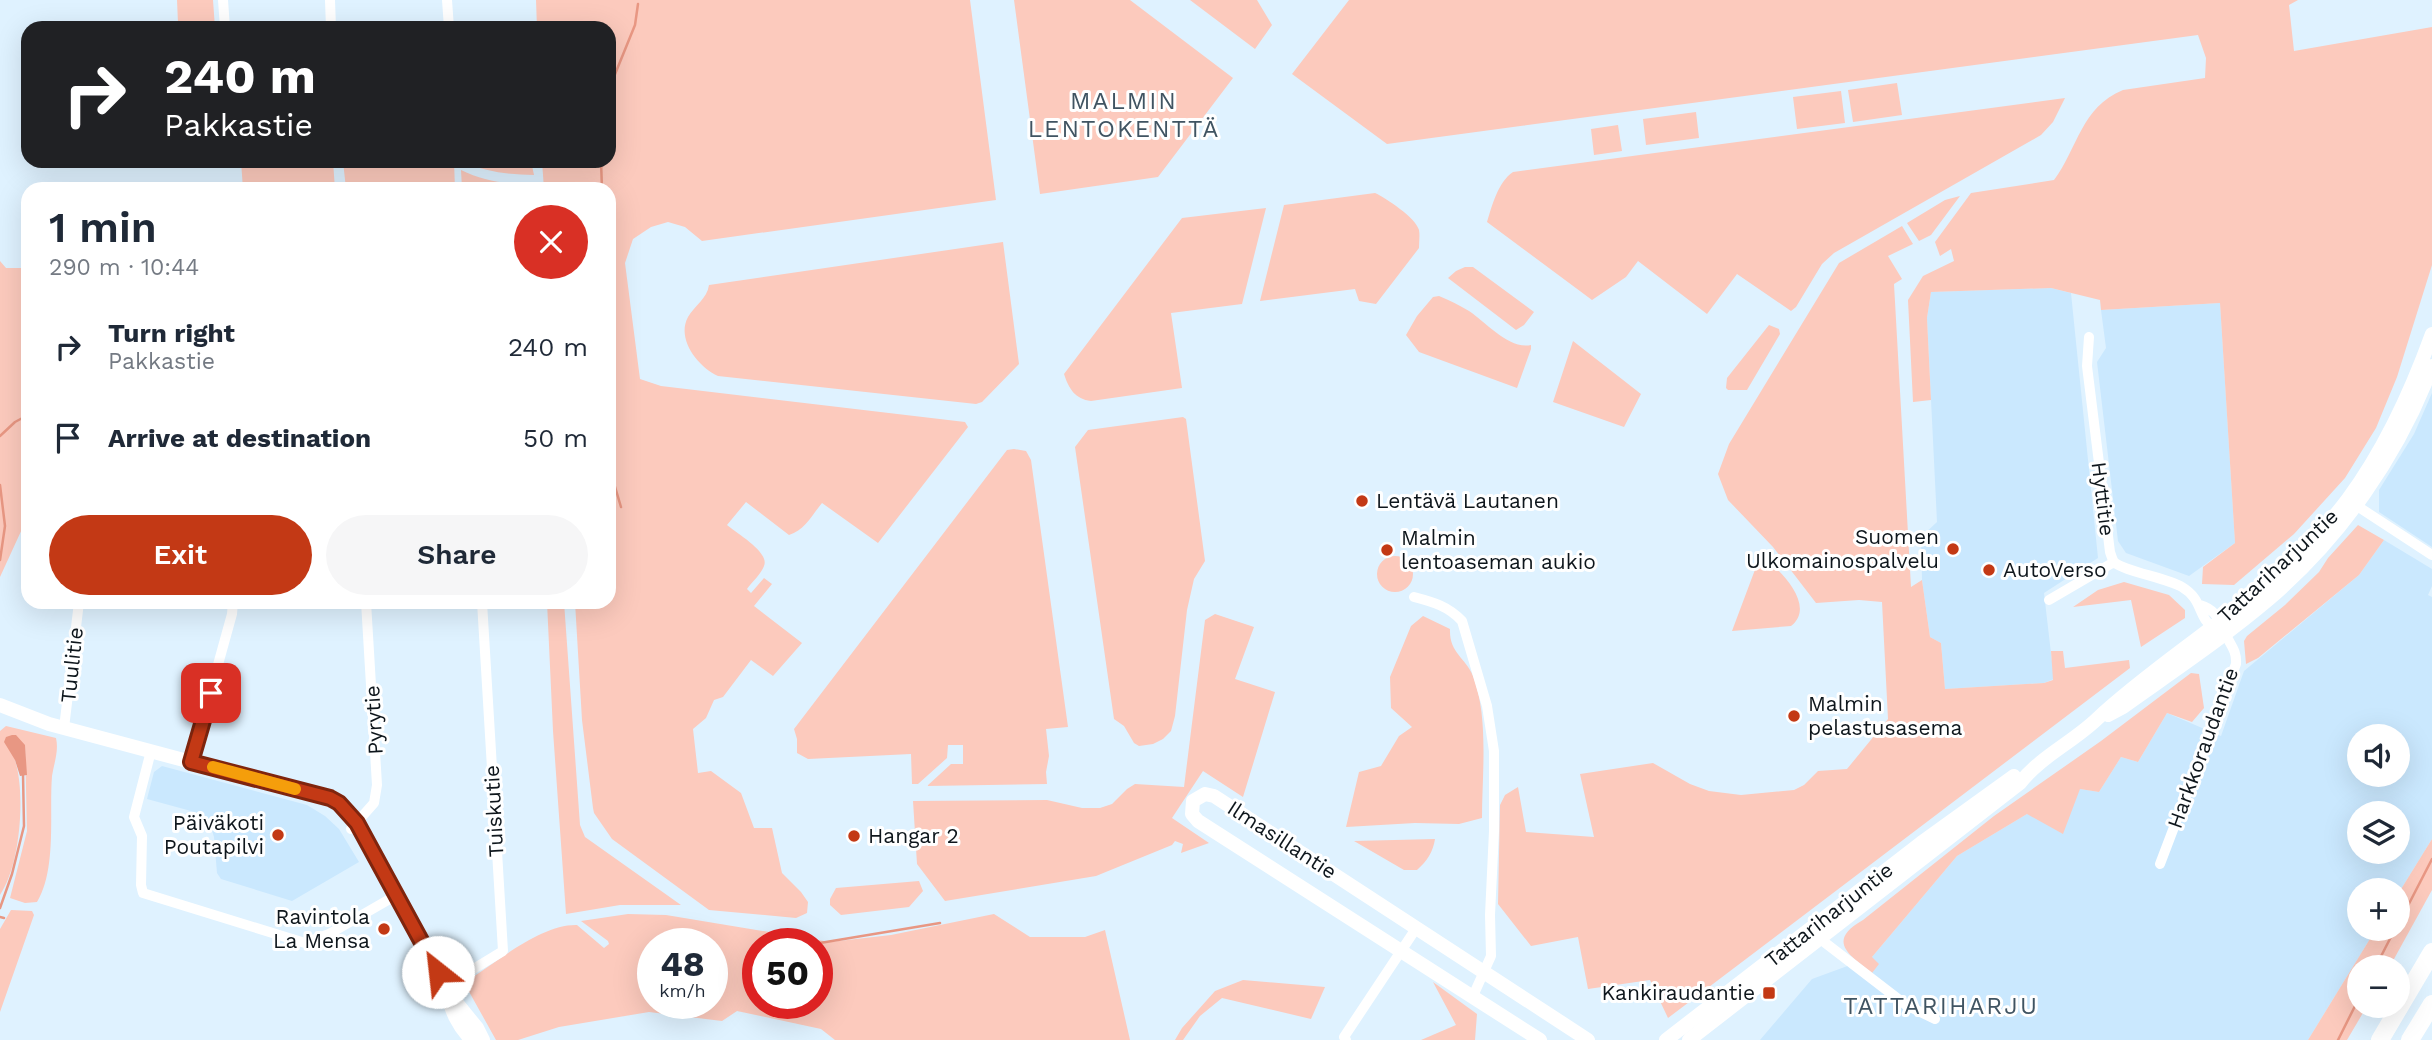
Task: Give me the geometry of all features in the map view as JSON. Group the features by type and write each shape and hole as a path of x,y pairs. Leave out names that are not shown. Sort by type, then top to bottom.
{"highway":[{"path":"2380,1040 2432,952"},
{"path":"2410,1040 2432,1004"}],"main road":[{"name":"Tattariharjuntie","path":"2351,503 2403,408 2432,334"},
{"name":"Tattariharjuntie","path":"1665,1040 2020,783 2029,771 2095,721 2123,707 2219,627 2351,503 2387,460 2409,420 2432,366"},
{"path":"0,705 46,723 337,801 391,883 438,972 453,1015 472,1040"},
{"path":"0,713 24,715"},
{"name":"Ilmasillantie","path":"1540,1040 1198,821 1192,814 1194,800 1205,794 1214,796 1588,1040"},
{"name":"Tattariharjuntie","path":"1689,1040 1815,934"},
{"path":"444,987 477,1028 483,1040"}],"street":[{"path":"223,0 224,21"},
{"path":"330,0 331,21"},
{"path":"447,0 448,21"},
{"name":"Hyttitie","path":"2088,337 2087,366 2110,552 2115,562 2184,589 2200,605 2210,608 2219,627"},
{"path":"2351,503 2432,555"},
{"path":"2049,600 2115,562"},
{"path":"1414,597 1443,606 1462,621 1492,730 1494,784 1491,956 1472,996"},
{"name":"Tuulitie","path":"64,728 78,609"},
{"path":"191,762 232,609"},
{"name":"Pyrytie","path":"354,826 373,803 377,785 366,609"},
{"name":"Tuiskutie","path":"444,987 503,951 482,609"},
{"name":"Harkkoraudantie","path":"2160,864 2236,664 2235,649 2219,627"},
{"path":"151,751 134,817 143,843 141,885 144,893 305,943 329,934 395,895"},
{"path":"1345,1039 1417,928"},
{"path":"1815,934 1906,1005 1935,1019"}],"shaded area":[{"path":"177,0 213,0 214,21 178,21"},
{"path":"536,0 970,0 996,200 702,241 685,227 668,222 651,227 633,239 625,263 640,379 661,386 965,422 968,427 878,543 822,503 804,526 789,535 746,502 727,525 757,549 765,561 761,572 747,589 751,593 764,578 772,584 754,606 802,643 773,676 751,660 723,697 714,700 706,718 693,729 698,773 711,771 741,793 754,828 772,828 782,873 808,902 807,913 796,918 709,910 612,839 594,813 582,720 575,609 616,609 616,182 544,182 542,168 616,168 616,21 537,21"},
{"path":"1014,0 1130,0 1233,78 1158,177 1040,194"},
{"path":"1190,0 1257,0 1272,25 1255,49"},
{"path":"1349,0 2298,0 2289,5 2294,51 2432,27 2432,265 2397,377 2376,428 2345,478 2294,534 2234,585 2202,584 2203,567 2235,543 2220,303 2101,310 2100,300 2051,288 1931,292 1927,318 1931,400 1913,402 1908,300 1923,276 1954,261 1951,249 1940,256 1935,242 1971,193 2054,180 2089,118 2109,97 2123,90 2205,78 2206,58 2198,35 1387,144 1292,74"},
{"path":"1897,83 1902,115 1853,122 1848,90"},
{"path":"1841,91 1845,123 1797,129 1793,97"},
{"path":"2065,98 2053,122 2041,135 1834,253 1822,264 1791,311 1737,274 1707,314 1638,261 1626,277 1592,300 1487,222 1500,188 1513,172"},
{"path":"1696,112 1699,138 1646,145 1643,119"},
{"path":"1618,125 1622,151 1594,155 1591,129"},
{"path":"242,168 334,168 334,182 242,182"},
{"path":"344,168 454,168 455,182 345,182"},
{"path":"482,168 532,168 534,175 507,173"},
{"path":"461,170 497,182 462,182"},
{"path":"1375,193 1407,214 1419,230 1419,248 1376,304 1359,301 1355,289 1260,301 1284,205"},
{"path":"1960,196 1931,235 1919,241 1907,223 1945,200"},
{"path":"1266,208 1242,304 1171,313 1182,388 1091,401 1073,392 1064,374 1182,218"},
{"path":"1902,226 1913,244 1888,256 1902,279 1894,284 1911,587 1922,580 1930,637 1941,643 1945,689 2044,683 2053,680 2051,651 2063,651 2065,668 2129,660 2130,668 1668,1018 1650,980 1588,989 1578,937 1531,946 1498,904 1500,805 1505,795 1518,787 1526,832 1594,837 1580,774 1653,763 1690,784 1709,791 1741,795 1794,790 1804,785 1818,771 1847,769 1888,719 1882,602 1859,600 1816,603 1773,547 1728,500 1718,474 1729,444 1839,263"},
{"path":"1003,242 1019,364 982,402 976,404 718,376 703,366 687,343 685,325 688,317 703,298 709,285"},
{"path":"0,261 6,268 21,268 21,531 0,577"},
{"path":"1465,267 1473,267 1534,312 1524,325 1516,330 1448,278"},
{"path":"2051,288 2071,293 2098,558 2044,593 2054,679 2044,683 1945,689 1941,643 1930,637 1922,580 1921,537 1937,522 1927,318 1931,292"},
{"path":"1439,296 1469,311 1506,339 1531,345 1517,388 1419,352 1406,335 1433,297"},
{"path":"2220,303 2235,543 2189,576 2126,553 2118,541 2097,362 2106,348 2101,310"},
{"path":"1769,325 1779,329 1780,334 1747,390 1728,390 1727,378"},
{"path":"1573,341 1641,394 1624,427 1553,402"},
{"path":"2432,393 2432,547 2379,512 2379,490 2414,434"},
{"path":"1183,417 1186,419 1205,561 1194,579 1187,610 1171,731 1153,744 1139,746 1134,743 1124,726 1114,719 1075,447 1088,430"},
{"path":"1007,450 1026,451 1031,460 1068,727 1046,729 1049,756 1047,784 927,786 951,764 963,764 963,745 948,745 947,758 918,784 912,784 911,754 808,759 797,753 794,729"},
{"path":"2358,525 2384,540 2359,575 2258,658 2246,664 2244,641 2247,636 2319,572"},
{"path":"2384,540 2432,569 2432,586 2428,595 2432,597 2432,839 2408,878 2347,878 2347,941 2369,941 2360,955 2347,955 2347,976 2308,1040 1760,1040 1812,979 1872,957 1957,856 2027,814 2080,789 2099,792 2121,757 2138,762 2167,713 2221,736 2244,671 2359,575"},
{"path":"1395,556 1408,561 1413,574 1408,587 1395,592 1382,587 1377,574 1382,561"},
{"path":"1759,559 1766,559 1773,565 1794,590 1800,609 1798,618 1791,626 1732,631"},
{"path":"2124,582 2169,595 2185,610 2185,618 2141,647 2131,600 2073,607 2098,590"},
{"path":"547,609 565,609 580,825 585,837 681,905 620,905 566,914"},
{"path":"1215,614 1254,627 1235,679 1275,692 1243,797 1203,771 1172,818 1209,843 1181,853 1183,844 1175,841 1172,845 1096,876 945,901 917,864 913,801 1047,800 1082,808 1100,808 1112,804 1135,784 1184,787 1205,620"},
{"path":"1423,616 1450,629 1452,644 1470,670 1478,692 1484,746 1482,818 1459,824 1415,823 1346,827 1359,772 1381,766 1399,736 1412,727 1391,708 1390,677 1411,626"},
{"path":"2191,673 2199,674 2204,708 2192,722 2167,713 2138,762 2121,757 2099,792 2080,789 2063,834 2027,814 1957,856 1872,957 1879,964 1872,973 1849,954 1844,941 1852,928 1994,816 2101,741"},
{"path":"6,726 56,738 57,743 52,776 50,857 43,889 37,902 25,903 10,898 27,831 25,745 15,760 20,792 16,849 7,882 0,895 0,731"},
{"path":"16,735 25,745 27,775 20,776 15,760 4,742 6,737"},
{"name":"Päiväkoti Poutapilvi","path":"162,766 307,805 339,829 359,862 292,901 221,879 217,873 214,837 210,824 202,814 147,799 154,772"},
{"path":"1435,839 1429,856 1417,870 1404,870 1354,841"},
{"path":"2432,839 2432,890 2410,930 2410,878 2408,878"},
{"path":"919,881 923,891 909,907 841,915 830,905 836,888"},
{"path":"11,910 32,911 34,915 0,1012 0,929"},
{"path":"628,914 666,915 745,928 742,928 742,1012 737,1011 728,1017 728,928 637,928 637,1014 559,1027 518,1040 496,1040 467,988 467,981 520,945 563,926 577,925 604,948 609,944 581,921"},
{"path":"994,914 1030,937 1085,937 1105,930 1130,1040 835,1040 821,1029 774,1019 833,1019 833,942 891,935"},
{"path":"2369,941 2404,941 2396,955 2360,955"},
{"path":"2347,976 2347,1018 2360,1018 2347,1040 2308,1040"},
{"path":"1243,980 1325,987 1311,1019 1222,998 1200,1016 1183,1040 1175,1040 1182,1028 1215,991"},
{"path":"1433,982 1477,1014 1475,1040 1421,1040 1456,1025"}],"waterway":[{"path":"616,72 635,25 638,4"},
{"path":"601,168 602,182"},
{"path":"0,436 21,419"},
{"path":"0,485 5,526 0,560"},
{"path":"616,490 621,507"},
{"path":"0,908 24,826 23,774"},
{"path":"2410,902 2432,859"},
{"path":"0,917 4,918"},
{"path":"833,941 940,923"},
{"path":"2382,955 2389,941"},
{"path":"2338,1040 2349,1018"}],"slow traffic":[{"path":"213,767 295,789"}],"place":[{"name":"Lentävä Lautanen","path":"1362,501"},
{"name":"Suomen Ulkomainospalvelu","path":"1953,549"},
{"name":"Malmin lentoaseman aukio","path":"1387,550"},
{"name":"AutoVerso","path":"1989,570"},
{"name":"Malmin pelastusasema","path":"1794,716"},
{"name":"Päiväkoti Poutapilvi","path":"278,835"},
{"name":"Hangar 2","path":"854,836"},
{"name":"Ravintola La Mensa","path":"384,929"},
{"name":"Kankiraudantie","path":"1769,993"}],"district":[{"name":"MALMIN LENTOKENTTÄ","path":"1124,115"},
{"name":"TATTARIHARJU","path":"1941,1006"}],"route":[{"path":"211,693 191,762 337,801 357,823 438,972"}]}
